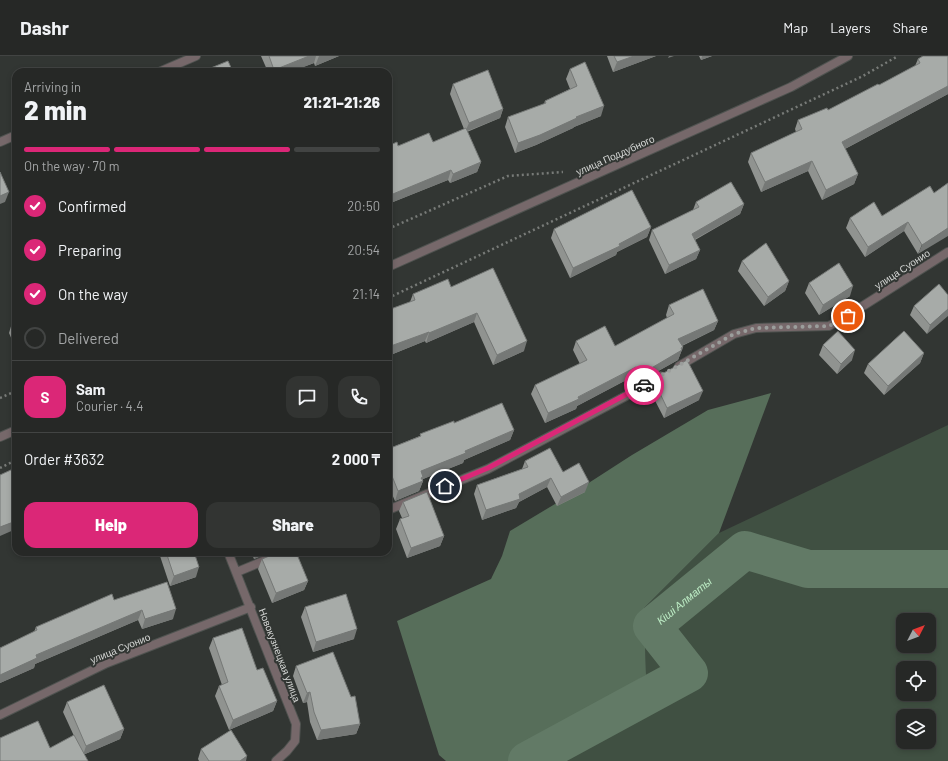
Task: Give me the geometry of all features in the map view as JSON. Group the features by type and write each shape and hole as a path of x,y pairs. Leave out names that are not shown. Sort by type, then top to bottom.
{"street":[{"path":"168,68 196,56"},
{"name":"улица Поддубного","path":"392,265 791,87 848,56"},
{"path":"0,142 12,137"},
{"name":"улица Суонио","path":"392,508 488,468 619,400 734,334 756,328 829,326 848,316 948,252"},
{"path":"0,437 12,432"},
{"name":"Новокузнецкая улица","path":"230,556 296,724 295,741 276,761"},
{"path":"237,572 276,556"},
{"name":"улица Суонио","path":"0,715 107,663 251,607"}],"path":[{"path":"392,296 863,76 898,56"},
{"path":"392,227 508,176 570,171"},
{"path":"0,398 12,393"},
{"path":"0,468 12,462"}],"green space":[{"path":"771,393 719,533 644,608 646,675 547,734 511,761 446,761 439,755 397,621 491,579 502,556 510,531 632,455 708,410"},
{"path":"948,425 948,761 511,761 547,734 646,675 644,608 719,533"}],"building":[{"path":"269,56 309,56 279,68 273,68"},
{"path":"614,56 634,56 617,62"},
{"path":"923,56 948,56 948,86 842,142 858,174 826,190 812,161 765,182 751,153 802,129 798,120 827,108 828,110 878,84 879,85 920,63 918,59"},
{"path":"228,61 231,68 211,68"},
{"path":"585,62 604,106 576,117 577,118 540,135 518,143 508,117 546,103 545,101 577,86 570,69"},
{"path":"488,70 503,109 469,123 453,84"},
{"path":"466,128 481,162 453,174 451,170 392,194 392,144 397,142 398,146 429,133 433,142"},
{"path":"0,172 9,192 0,196"},
{"path":"731,182 744,204 692,234 700,250 669,265 652,230 699,207 696,202"},
{"path":"948,183 948,228 922,245 908,222 868,247 850,218 874,202 882,216 930,186 934,193"},
{"path":"632,190 651,227 619,244 620,246 573,268 554,229"},
{"path":"766,243 789,281 768,297 742,261"},
{"path":"839,263 853,286 823,305 809,283"},
{"path":"493,268 527,341 497,355 477,313 429,333 392,346 392,309 415,300 413,294 448,279 451,287"},
{"path":"939,284 948,295 948,309 930,325 914,306"},
{"path":"703,289 718,321 678,339 683,347 681,348 682,350 648,370 646,367 638,371 636,367 578,397 579,399 548,413 535,385 587,360 576,341 605,326 615,346 674,314 669,305"},
{"path":"838,331 855,350 841,364 823,345"},
{"path":"904,331 924,353 888,386 868,364"},
{"path":"687,360 703,391 667,408 653,379"},
{"path":"502,403 514,430 465,451 466,453 421,471 423,477 421,478 423,481 398,491 392,476 392,447 421,436 420,434 454,421 454,423"},
{"path":"550,448 563,472 579,463 589,482 561,497 551,478 519,494 520,499 486,510 477,485 528,467 525,461"},
{"path":"12,469 12,522 0,527 0,475"},
{"path":"427,492 444,536 411,548 400,519 409,516 403,502"},
{"path":"167,556 195,556 199,567 174,576"},
{"path":"269,556 298,556 308,581 276,593 262,559"},
{"path":"167,582 176,609 145,619 142,610 36,655 37,658 0,675 0,648 37,630 36,627 112,594 114,600"},
{"path":"346,594 357,629 316,642 305,607"},
{"path":"242,628 257,670 263,668 277,701 233,720 219,686 228,682 213,638"},
{"path":"333,652 351,697 355,696 360,724 321,730 314,712 310,692 307,693 296,666"},
{"path":"104,685 124,729 86,746 67,702"},
{"path":"38,721 50,748 74,735 88,761 0,761 0,738"},
{"path":"231,730 247,756 240,761 209,761 201,749"}],"waterway":[{"name":"Кіші Алматы","path":"527,761 689,673 652,626 745,550 808,569 948,569"}],"way so far":[{"path":"644,385 734,334 756,328 829,326 848,316"}],"route":[{"path":"445,486 488,468 644,385"}]}
